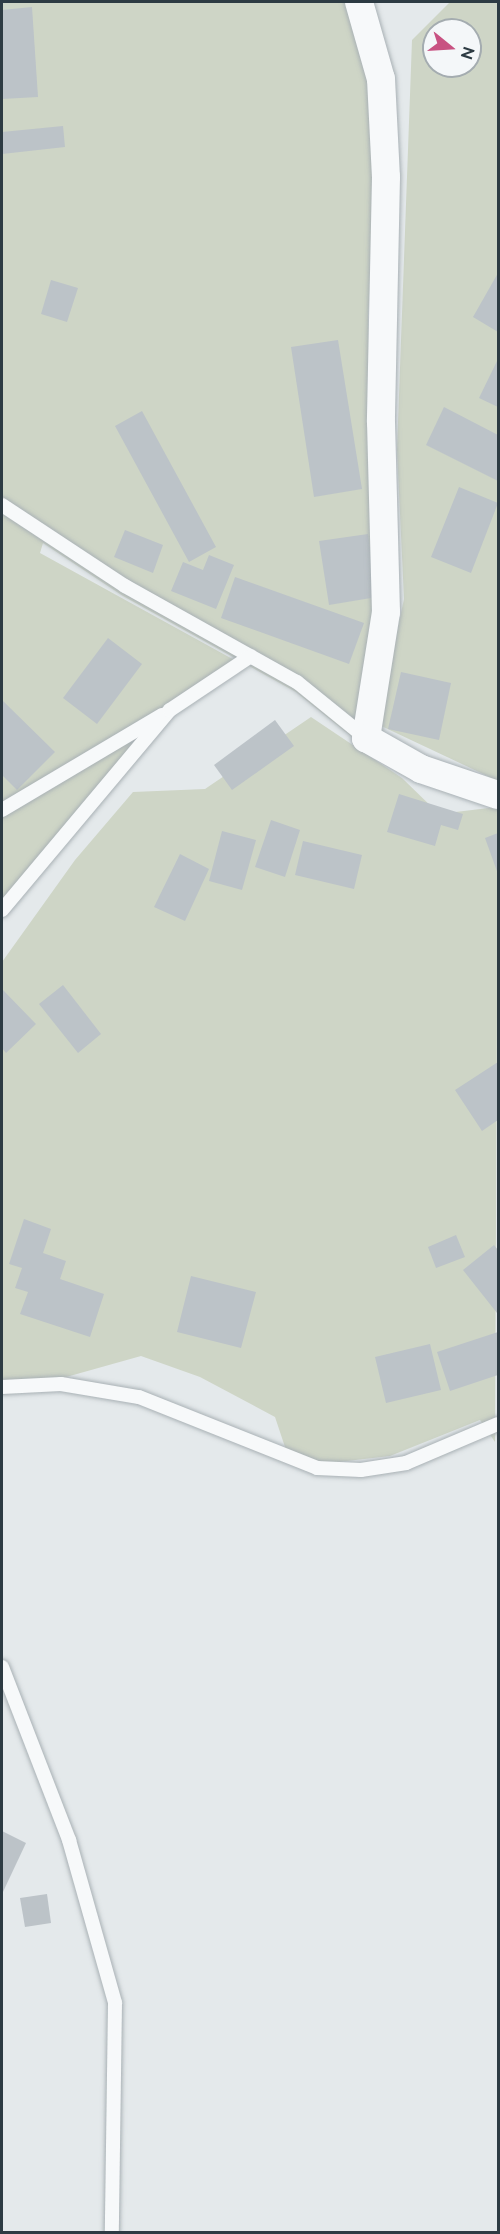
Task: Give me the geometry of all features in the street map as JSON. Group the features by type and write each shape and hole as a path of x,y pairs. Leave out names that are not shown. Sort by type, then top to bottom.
{"street":[{"path":"359,2 381,79 386,177 381,422 386,612 366,738 421,768 498,795"}],"lane":[{"path":"2,505 125,586 297,682 366,738"},
{"path":"2,810 170,710 251,656"},
{"path":"2,910 170,710"},
{"path":"2,1387 62,1384 140,1397 317,1468 361,1470 406,1463 498,1424"},
{"path":"2,1667 69,1840 103,1944 115,2004 112,2232"}],"green space":[{"path":"2,2 352,2 388,52 368,316 381,608 357,741 296,692 123,596 43,543 40,553 247,667 145,731 2,903"},
{"path":"450,2 498,2 498,781 377,724 404,599 397,450 412,40 422,30 422,78 482,78 482,18 434,18"},
{"path":"311,717 402,778 439,814 497,807 498,797 495,1442 480,1420 390,1456 321,1464 288,1456 275,1417 200,1377 141,1356 2,1395 2,962 75,860 133,792 205,789"}],"building":[{"path":"32,7 38,97 2,99 2,10"},
{"path":"63,126 65,147 2,154 2,132"},
{"path":"498,273 498,332 473,317"},
{"path":"51,280 78,288 67,322 41,314"},
{"path":"338,340 362,489 314,497 291,347"},
{"path":"498,359 498,407 479,398"},
{"path":"444,407 498,435 498,481 426,445"},
{"path":"142,411 216,547 189,562 115,426"},
{"path":"459,487 498,503 471,573 431,557"},
{"path":"125,530 163,545 153,573 114,557"},
{"path":"368,534 377,597 329,605 319,541"},
{"path":"209,555 234,565 216,609 171,591 183,562 203,570"},
{"path":"235,577 364,623 349,664 221,618"},
{"path":"108,638 142,664 97,724 63,698"},
{"path":"401,672 451,683 439,740 388,729"},
{"path":"2,700 55,752 17,790 2,775"},
{"path":"275,720 294,746 232,790 214,765"},
{"path":"399,794 463,814 458,830 441,825 435,846 387,832"},
{"path":"271,820 300,830 285,877 255,867"},
{"path":"222,831 256,840 242,890 209,881"},
{"path":"498,833 498,874 485,838"},
{"path":"303,841 362,855 354,889 295,875"},
{"path":"180,854 209,869 185,921 154,907"},
{"path":"63,985 101,1034 78,1053 39,1004"},
{"path":"2,989 36,1024 6,1053 2,1048"},
{"path":"498,1062 498,1120 482,1131 455,1090"},
{"path":"24,1219 51,1229 43,1253 66,1261 60,1279 104,1294 90,1337 20,1314 28,1292 15,1288 22,1268 9,1264"},
{"path":"456,1235 465,1257 436,1268 428,1247"},
{"path":"494,1245 498,1250 497,1313 463,1270"},
{"path":"191,1276 256,1292 241,1348 177,1332"},
{"path":"498,1332 498,1375 450,1391 437,1352"},
{"path":"430,1344 441,1390 386,1403 375,1357"},
{"path":"2,1831 26,1843 2,1894"},
{"path":"47,1894 51,1923 25,1927 20,1898"}]}
